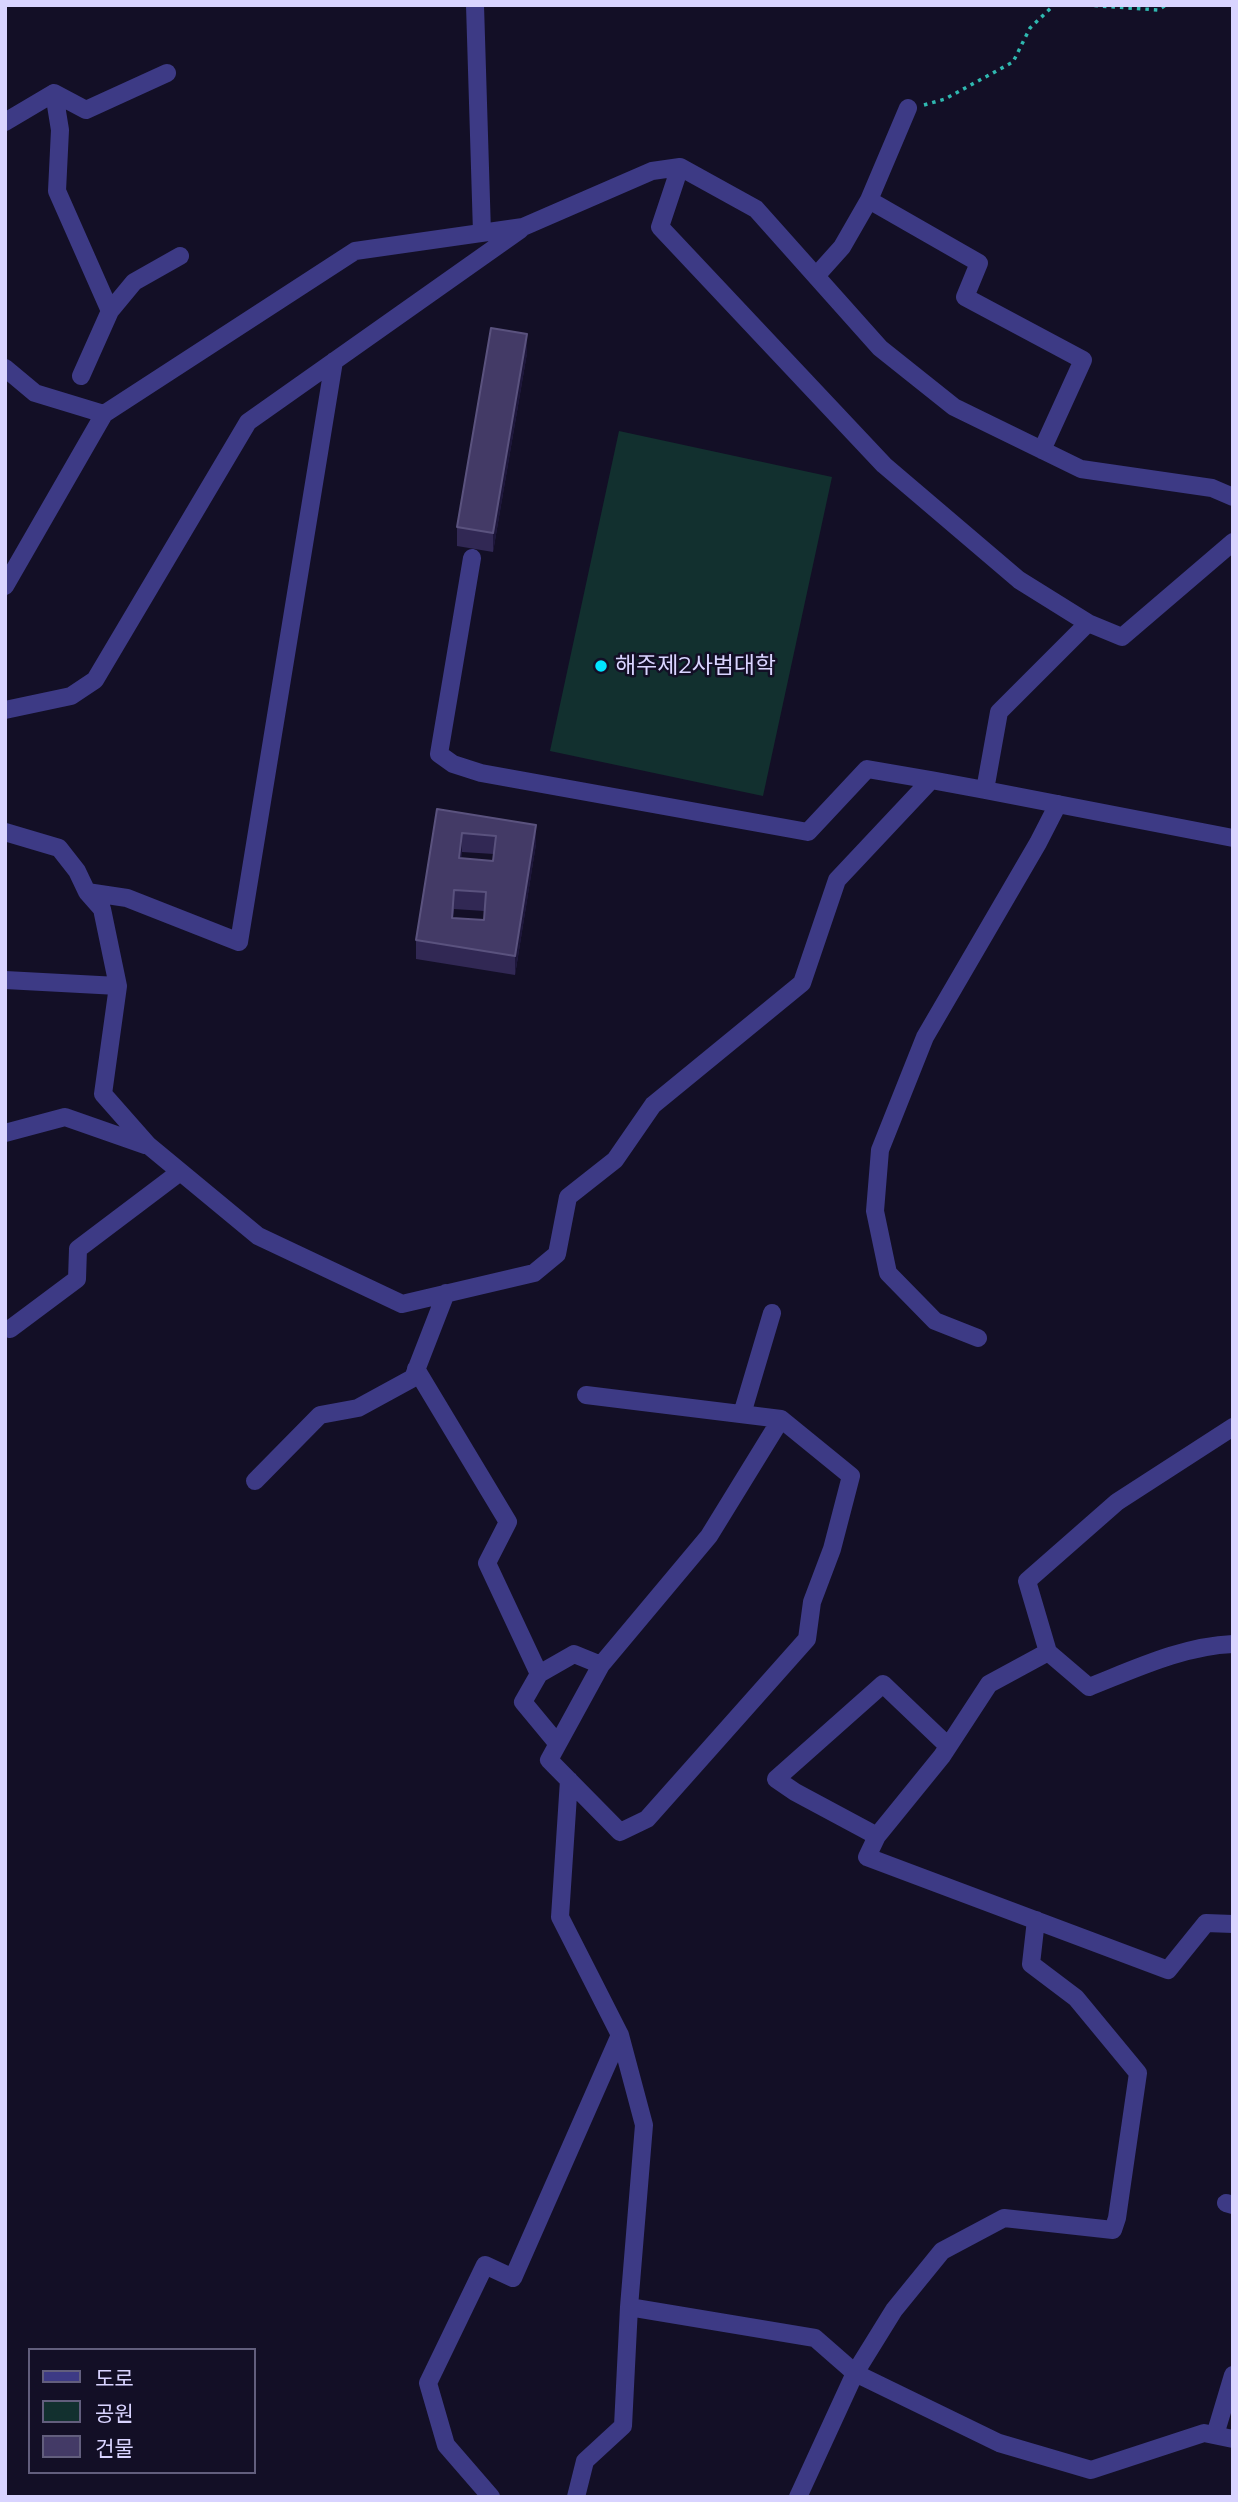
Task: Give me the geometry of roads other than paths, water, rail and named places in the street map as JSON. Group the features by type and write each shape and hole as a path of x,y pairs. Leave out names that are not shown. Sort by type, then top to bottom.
{"street":[{"path":"475,5 482,233"},
{"path":"54,93 86,110 167,73"},
{"path":"5,122 54,93"},
{"path":"54,93 60,130 57,191 110,311"},
{"path":"816,276 842,247 870,200 908,108"},
{"path":"680,167 660,227 884,465 1019,580 1088,623 1122,637 1233,542"},
{"path":"5,710 71,695 95,680 248,422 523,228 652,171 680,167 756,208 880,348 954,407 1081,469 1212,488 1233,497"},
{"path":"870,200 979,263 965,297 1083,360 1042,450"},
{"path":"5,586 104,414 355,251 523,228"},
{"path":"81,376 110,311 135,282 180,256"},
{"path":"87,892 127,898 239,942 334,361"},
{"path":"5,368 35,393 104,414"},
{"path":"472,558 439,754 453,764 481,773 808,832 867,769 1233,838"},
{"path":"985,790 999,712 1088,623"},
{"path":"5,832 59,848 77,871 87,892 102,909 118,986 103,1094 148,1145 258,1236 402,1304 534,1273 557,1254 568,1197 615,1160 653,1105 802,983 837,880 931,780"},
{"path":"978,1338 935,1321 888,1273 875,1211 880,1150 925,1037 1058,804"},
{"path":"5,980 118,986"},
{"path":"5,1133 65,1116 148,1145"},
{"path":"10,1329 78,1279 78,1249 180,1172"},
{"path":"255,1481 320,1415 358,1408 413,1378 446,1293"},
{"path":"742,1414 772,1314"},
{"path":"416,1369 508,1522 487,1563 538,1674"},
{"path":"586,1395 781,1419 851,1476 832,1549 812,1602 807,1639 647,1819 620,1832 549,1760 601,1665 709,1536 781,1419"},
{"path":"1233,1427 1117,1502 1027,1581 1048,1652 1089,1687 1155,1661 1215,1645 1233,1644"},
{"path":"1048,1652 989,1684 948,1746 877,1836 867,1857 1168,1969 1206,1923 1233,1924"},
{"path":"557,1743 523,1702 538,1674 574,1654 601,1665"},
{"path":"877,1836 795,1793 776,1779 883,1684 948,1746"},
{"path":"569,1780 560,1917 620,2035 644,2125 629,2307 623,2426 585,2461 576,2497"},
{"path":"798,2497 855,2373 894,2309 942,2250 1004,2218 1113,2230 1138,2073 1076,1998 1031,1964 1035,1920"},
{"path":"491,2497 446,2445 428,2383 485,2265 513,2277 620,2035"},
{"path":"629,2307 816,2337 855,2373 999,2443 1091,2470 1204,2433 1224,2437 1233,2375"}],"place":[{"name":"해주제2사범대학","path":"601,666"}]}
